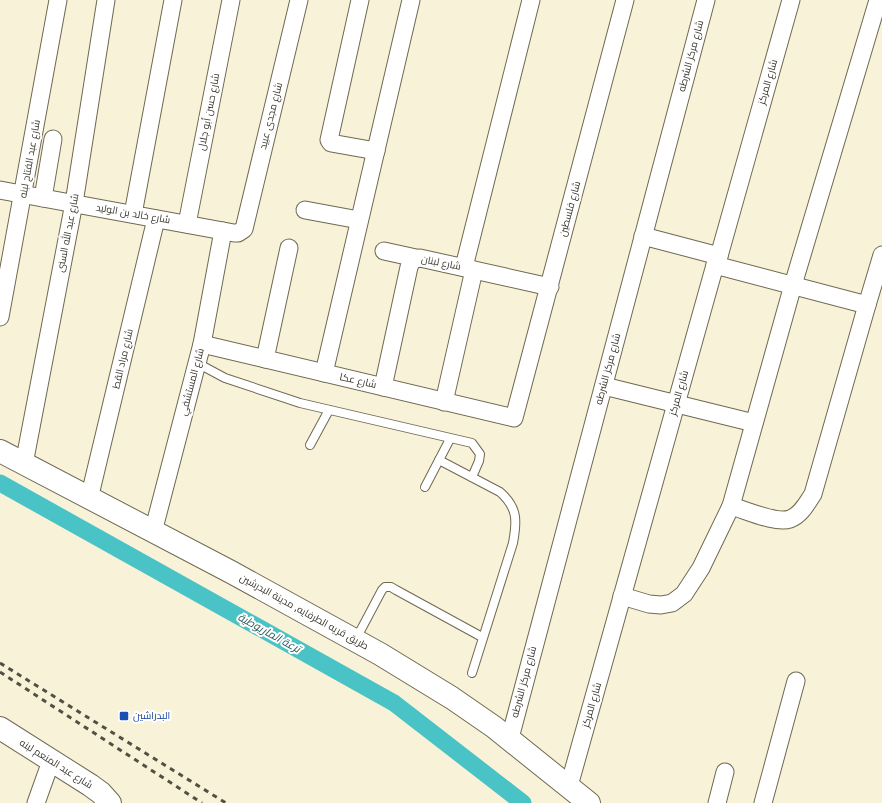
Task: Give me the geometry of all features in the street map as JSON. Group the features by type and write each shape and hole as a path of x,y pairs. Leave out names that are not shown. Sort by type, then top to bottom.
{"main road":[{"name":"طريق قريه الطرفايه, مدينة البدرشين","path":"0,451 231,572 356,641 452,698 510,738 589,803"},
{"name":"شارع عبد المنعم لبنه","path":"0,728 90,784 110,803"}],"street":[{"name":"شارع عبد الفتاح لبنه","path":"0,317 58,0"},
{"name":"شارع عبد الله السنى","path":"24,464 74,204 106,0"},
{"path":"133,214 173,0"},
{"name":"شارع حسن أبو جلال","path":"187,224 231,0"},
{"name":"شارع مجدى عبيد","path":"242,231 244,229 299,0"},
{"path":"360,0 328,140 331,142 376,151"},
{"path":"324,373 411,0"},
{"path":"444,402 469,268 531,0"},
{"name":"شارع فلسطين","path":"514,418 625,0"},
{"name":"شارع مركز الشرطه","path":"510,738 706,0"},
{"name":"شارع المركز","path":"568,786 792,0"},
{"path":"622,596 649,604 661,605 672,603 684,594 702,568 731,506 878,0"},
{"path":"43,198 53,139"},
{"name":"شارع خالد بن الوليد","path":"0,190 223,231 238,233 242,231"},
{"path":"305,210 359,220"},
{"name":"شارع مراد القط","path":"90,499 156,218"},
{"name":"شارع المستشفي","path":"153,532 202,344 223,231"},
{"path":"643,236 794,285 867,305"},
{"path":"264,359 289,248"},
{"path":"384,251 416,258"},
{"path":"731,506 779,521 791,519 800,512 813,494 882,255"},
{"name":"شارع لبنان","path":"383,387 408,267 412,260 420,258 550,287"},
{"name":"شارع عكا","path":"202,344 514,418"},
{"path":"604,386 754,423"},
{"path":"763,803 796,681"},
{"path":"36,803 51,760"},
{"path":"717,803 725,772"}],"lane":[{"path":"197,363 234,381 300,403 472,443 480,454 479,461 472,477"},
{"path":"310,445 329,410"},
{"path":"425,486 450,439"},
{"path":"439,460 500,492 510,503 516,516 513,543 482,637 472,673"},
{"path":"356,641 382,590 386,587 396,590 482,637"}],"waterway":[{"name":"ترعة الماريوطية","path":"0,483 394,703 523,803"}],"railway":[{"path":"0,663 226,803"},
{"path":"0,672 202,803"}],"place":[{"name":"البدراشين","path":"124,716"}]}
